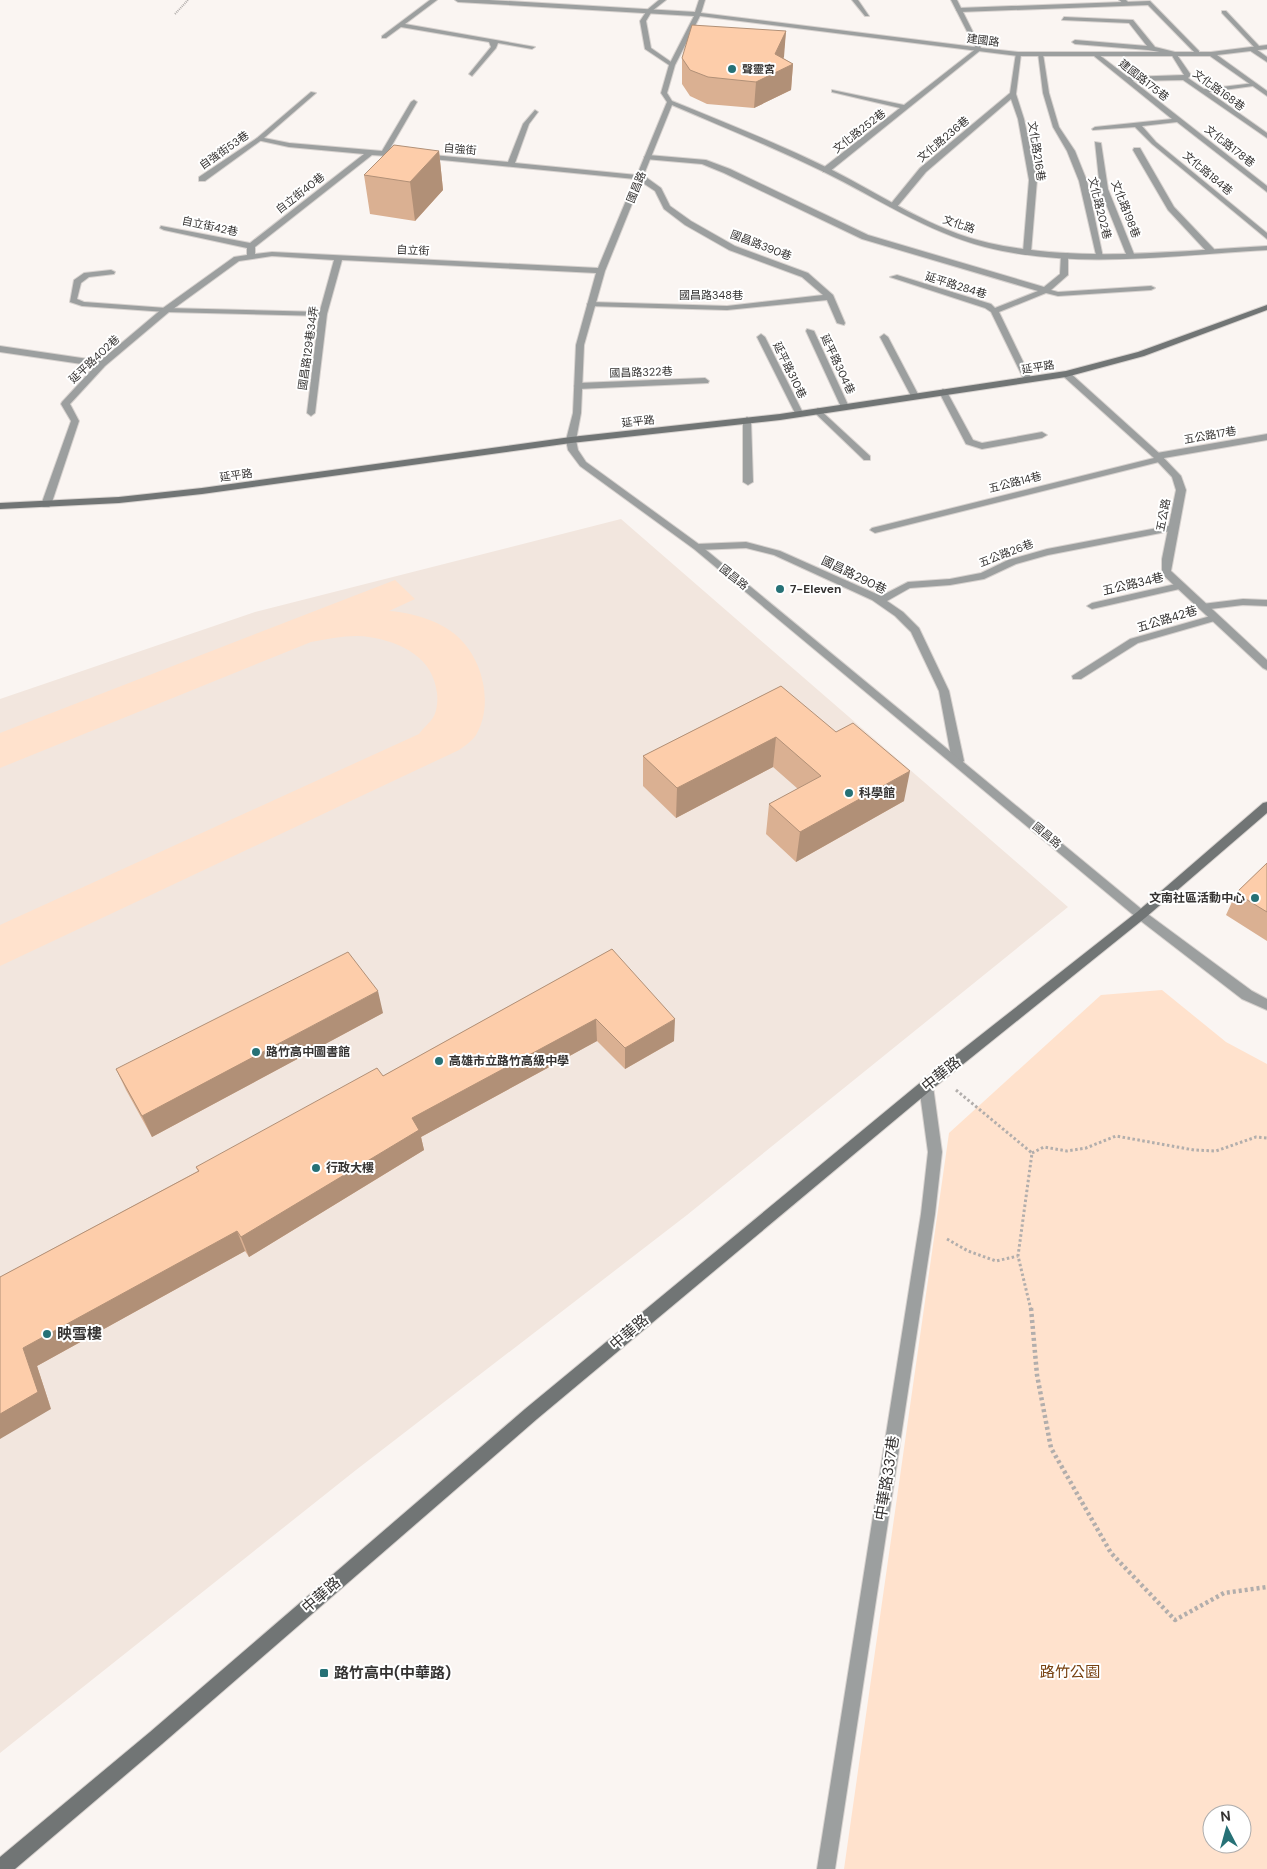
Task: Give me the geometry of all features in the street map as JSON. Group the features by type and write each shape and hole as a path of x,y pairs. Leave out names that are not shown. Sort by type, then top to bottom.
{"street":[{"path":"384,37 434,0"},
{"name":"建國路","path":"458,0 698,14 1018,54 1096,55 1197,52 1211,54 1267,47"},
{"path":"663,0 650,10 643,21 648,49 672,65"},
{"name":"國昌路","path":"702,0 698,14 672,65 664,93 670,102 601,271 591,304 580,345 577,413 571,440 573,450 583,464 697,547 958,761 1141,915 1247,995 1267,1005"},
{"path":"854,0 867,16"},
{"path":"954,0 979,49"},
{"path":"959,10 1124,2 1150,3 1197,52"},
{"path":"1058,6 1068,28"},
{"path":"1224,12 1254,49 1267,60"},
{"path":"1064,20 1131,21 1152,48"},
{"path":"400,24 492,42 532,47"},
{"path":"1081,55 1074,40 1152,48 1173,53"},
{"path":"472,74 494,47 495,44 492,42"},
{"name":"文化路252巷","path":"826,170 979,49"},
{"name":"文化路168巷","path":"1173,53 1188,75 1184,78 1267,136"},
{"name":"文化路216巷","path":"1018,54 1013,94 1021,118 1033,180 1026,252"},
{"name":"文化路202巷","path":"1040,54 1046,93 1056,127 1071,151 1083,181 1100,255"},
{"path":"1211,54 1267,94"},
{"name":"建國路175巷","path":"1096,55 1179,120"},
{"path":"1126,79 1184,78"},
{"path":"1203,91 1252,84"},
{"name":"文化路252巷","path":"834,91 905,108"},
{"path":"259,139 312,93"},
{"name":"文化路236巷","path":"893,206 923,170 1013,94"},
{"path":"384,153 414,102"},
{"name":"文化路","path":"670,102 826,170 952,235 1026,252 1065,255 1267,248"},
{"path":"511,165 526,124 535,112"},
{"path":"1095,129 1179,120"},
{"name":"文化路178巷","path":"1179,120 1267,190"},
{"name":"文化路184巷","path":"1137,125 1154,143 1267,237"},
{"name":"自強街","path":"259,139 289,145 640,177"},
{"name":"自強街53巷","path":"202,179 259,139"},
{"name":"文化路198巷","path":"1097,143 1104,189 1130,254"},
{"path":"1137,150 1171,208 1211,250"},
{"name":"自立街40巷","path":"251,251 370,152"},
{"path":"648,157 703,162 728,170 865,237 1058,294 1151,288"},
{"name":"國昌路390巷","path":"640,177 658,190 667,207 688,223 732,248 805,275 830,297 841,323"},
{"name":"自立街42巷","path":"164,228 251,251"},
{"name":"自立街","path":"226,266 251,251 601,271"},
{"path":"994,311 1046,290 1064,275 1065,255"},
{"name":"國昌路129巷34弄","path":"311,413 322,314 339,257"},
{"name":"延平路402巷","path":"46,505 76,421 65,404 102,364 166,310 226,266"},
{"path":"111,272 88,275 77,282 73,300 82,304 166,310 322,314"},
{"name":"延平路284巷","path":"894,278 988,306 994,311 1028,380"},
{"name":"國昌路348巷","path":"591,304 727,308 830,297"},
{"name":"延平路","path":"0,506 46,505 202,491 571,440 818,411 1028,380 1066,374 1141,354 1267,307"},
{"name":"延平路304巷","path":"810,331 845,407"},
{"name":"延平路310巷","path":"761,337 798,413"},
{"path":"884,337 915,396"},
{"path":"0,350 102,364"},
{"name":"五公路","path":"1066,374 1159,458 1176,476 1181,490 1166,572 1267,666"},
{"name":"國昌路322巷","path":"578,386 705,381"},
{"path":"943,392 969,442 982,446 1042,435"},
{"path":"818,411 868,458"},
{"path":"747,420 748,482"},
{"name":"五公路17巷","path":"1159,458 1267,437"},
{"name":"五公路14巷","path":"875,530 1159,458"},
{"name":"五公路26巷","path":"880,600 908,585 950,582 984,576 1012,562 1047,552 1173,528"},
{"name":"國昌路290巷","path":"697,547 746,545 777,553 880,600 899,614 915,630 944,691 958,761"},
{"name":"五公路34巷","path":"1092,606 1180,586"},
{"path":"1202,607 1243,602 1267,603"},
{"name":"五公路42巷","path":"1077,676 1134,642 1214,618"},
{"name":"中華路","path":"0,1869 156,1738 531,1414 926,1086 1141,915 1267,806"},
{"name":"中華路337巷","path":"826,1869 926,1230 935,1152 926,1086"}],"path":[{"path":"175,14 188,0"},
{"path":"939,1076 1032,1153"},
{"path":"1032,1153 1044,1147 1067,1151 1086,1148 1116,1136 1194,1150 1216,1151 1256,1137 1267,1138"},
{"path":"1032,1153 1018,1256 1031,1310 1036,1375 1051,1448 1111,1553 1175,1620 1224,1593 1267,1587"},
{"path":"926,1230 968,1251 996,1261 1018,1256"}],"shaded area":[{"name":"高雄市立路竹高級中學","path":"621,519 1068,907 687,1215 356,1470 0,1753 0,699 255,612"}],"green space":[{"path":"395,580 415,599 389,611 416,615 443,626 457,636 466,646 479,669 485,696 484,710 476,735 470,741 459,750 0,966 0,925 419,734 434,716 437,708 437,696 434,680 429,670 422,661 404,647 381,639 347,636 311,642 0,768 0,733"},
{"name":"路竹公園","path":"1162,990 1226,1042 1267,1064 1267,1869 844,1869 949,1133 1101,995"}],"building":[{"path":"692,25 786,31 775,54 793,64 756,82 708,77 690,70 682,58"},
{"path":"394,145 439,151 410,182 364,175"},
{"path":"781,686 836,732 853,723 910,771 800,832 769,804 821,776 776,737 677,788 643,756"},
{"path":"1267,863 1267,912 1236,893"},
{"path":"612,949 675,1019 625,1048 596,1019 412,1118 419,1130 241,1237 237,1231 23,1348 38,1392 0,1414 0,1277 199,1171 196,1167 377,1068 383,1076"},
{"path":"348,952 378,991 142,1116 116,1069"}],"place":[{"name":"聲靈宮","path":"732,69"},
{"name":"7-Eleven","path":"780,589"},
{"name":"科學館","path":"849,793"},
{"name":"文南社區活動中心","path":"1255,898"},
{"name":"路竹高中圖書館","path":"256,1052"},
{"name":"高雄市立路竹高級中學","path":"439,1061"},
{"name":"行政大樓","path":"316,1168"},
{"name":"映雪樓","path":"47,1334"},
{"name":"路竹高中(中華路)","path":"324,1673"}]}
